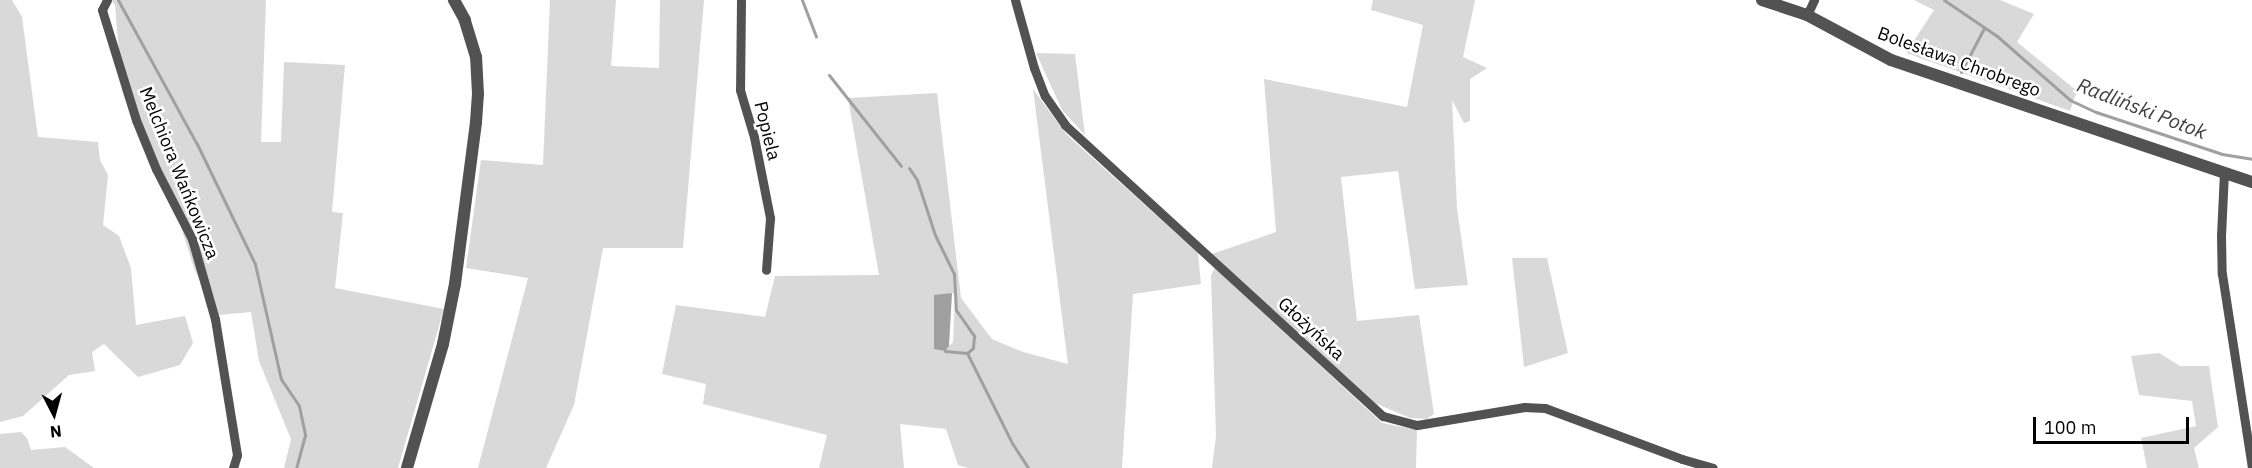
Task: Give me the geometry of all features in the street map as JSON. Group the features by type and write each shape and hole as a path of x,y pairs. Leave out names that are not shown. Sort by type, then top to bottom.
{"street":[{"name":"Melchiora Wańkowicza","path":"107,0 102,10 136,120 156,169 192,239 215,319 237,454 233,468"},
{"path":"407,468 443,344 455,284 476,122 478,94 476,57 465,20 454,0"},
{"name":"Popiela","path":"741,0 740,90 754,137 770,218 766,270"},
{"name":"Głożyńska","path":"1015,0 1034,68 1045,96 1065,125 1383,416 1417,425 1524,407 1545,408 1682,459 1713,468"},
{"name":"Bolesława Chrobrego","path":"1762,0 1808,15 1891,60 2252,182"},
{"path":"1808,15 1814,0"},
{"path":"2224,172 2222,274 2252,468"}],"shaded area":[{"path":"0,0 12,0 22,17 38,137 98,142 100,160 108,175 103,225 119,236 131,268 136,325 185,316 193,343 180,365 138,377 104,344 92,352 95,371 69,375 23,416 0,422"},
{"path":"111,0 266,0 261,142 281,142 284,62 345,65 332,212 343,213 335,288 444,309 398,468 284,468 291,439 259,361 251,312 219,315 195,271 179,221 149,163 122,91 115,5"},
{"path":"550,0 616,0 611,66 659,68 660,0 704,0 683,248 603,248 574,405 546,468 478,468 528,278 466,268 481,160 543,165"},
{"path":"1373,0 1475,0 1463,57 1487,68 1470,79 1470,121 1464,123 1452,100 1457,208 1468,285 1415,289 1398,171 1341,177 1357,321 1419,315 1434,414 1427,419 1410,418 1375,403 1212,254 1276,232 1264,79 1407,107 1423,25 1371,10"},
{"path":"1914,0 2000,0 2034,14 2017,42 2077,91 2070,111 1906,53 1934,10"},
{"path":"1036,53 1075,54 1085,135 1062,110"},
{"path":"1033,89 1066,134 1198,253 1201,284 1133,294 1122,468 968,468 958,465 946,429 900,424 904,468 819,468 827,435 703,404 706,384 662,374 676,305 765,317 775,276 879,275 848,98 937,93 961,298 992,339 1023,352 1068,364","holes":["952,293 955,295 953,342 949,346 934,296"]},
{"path":"1512,258 1547,258 1568,353 1524,367"},
{"path":"1215,268 1382,423 1417,430 1416,468 1212,468 1216,436 1211,275"},
{"path":"952,293 949,346 945,351 934,349 934,295"},
{"path":"2159,353 2180,366 2209,366 2218,427 2194,448 2199,468 2147,468 2141,438 2196,426 2192,401 2139,395 2131,356"},
{"path":"21,432 27,438 31,450 65,447 94,468 0,468 0,434"}],"waterway":[{"path":"118,0 197,144 255,264 281,379 299,406 305,435 296,468"},
{"path":"802,0 816,36"},
{"name":"Radliński Potok","path":"1944,0 1997,36 2070,100 2096,112 2222,154 2252,159"},
{"path":"1961,72 1984,28"},
{"path":"829,75 901,166"},
{"path":"909,168 917,180 935,235 954,274 956,310 974,336 973,348 967,353 1012,443 1028,468"},
{"path":"945,351 967,353"}]}
